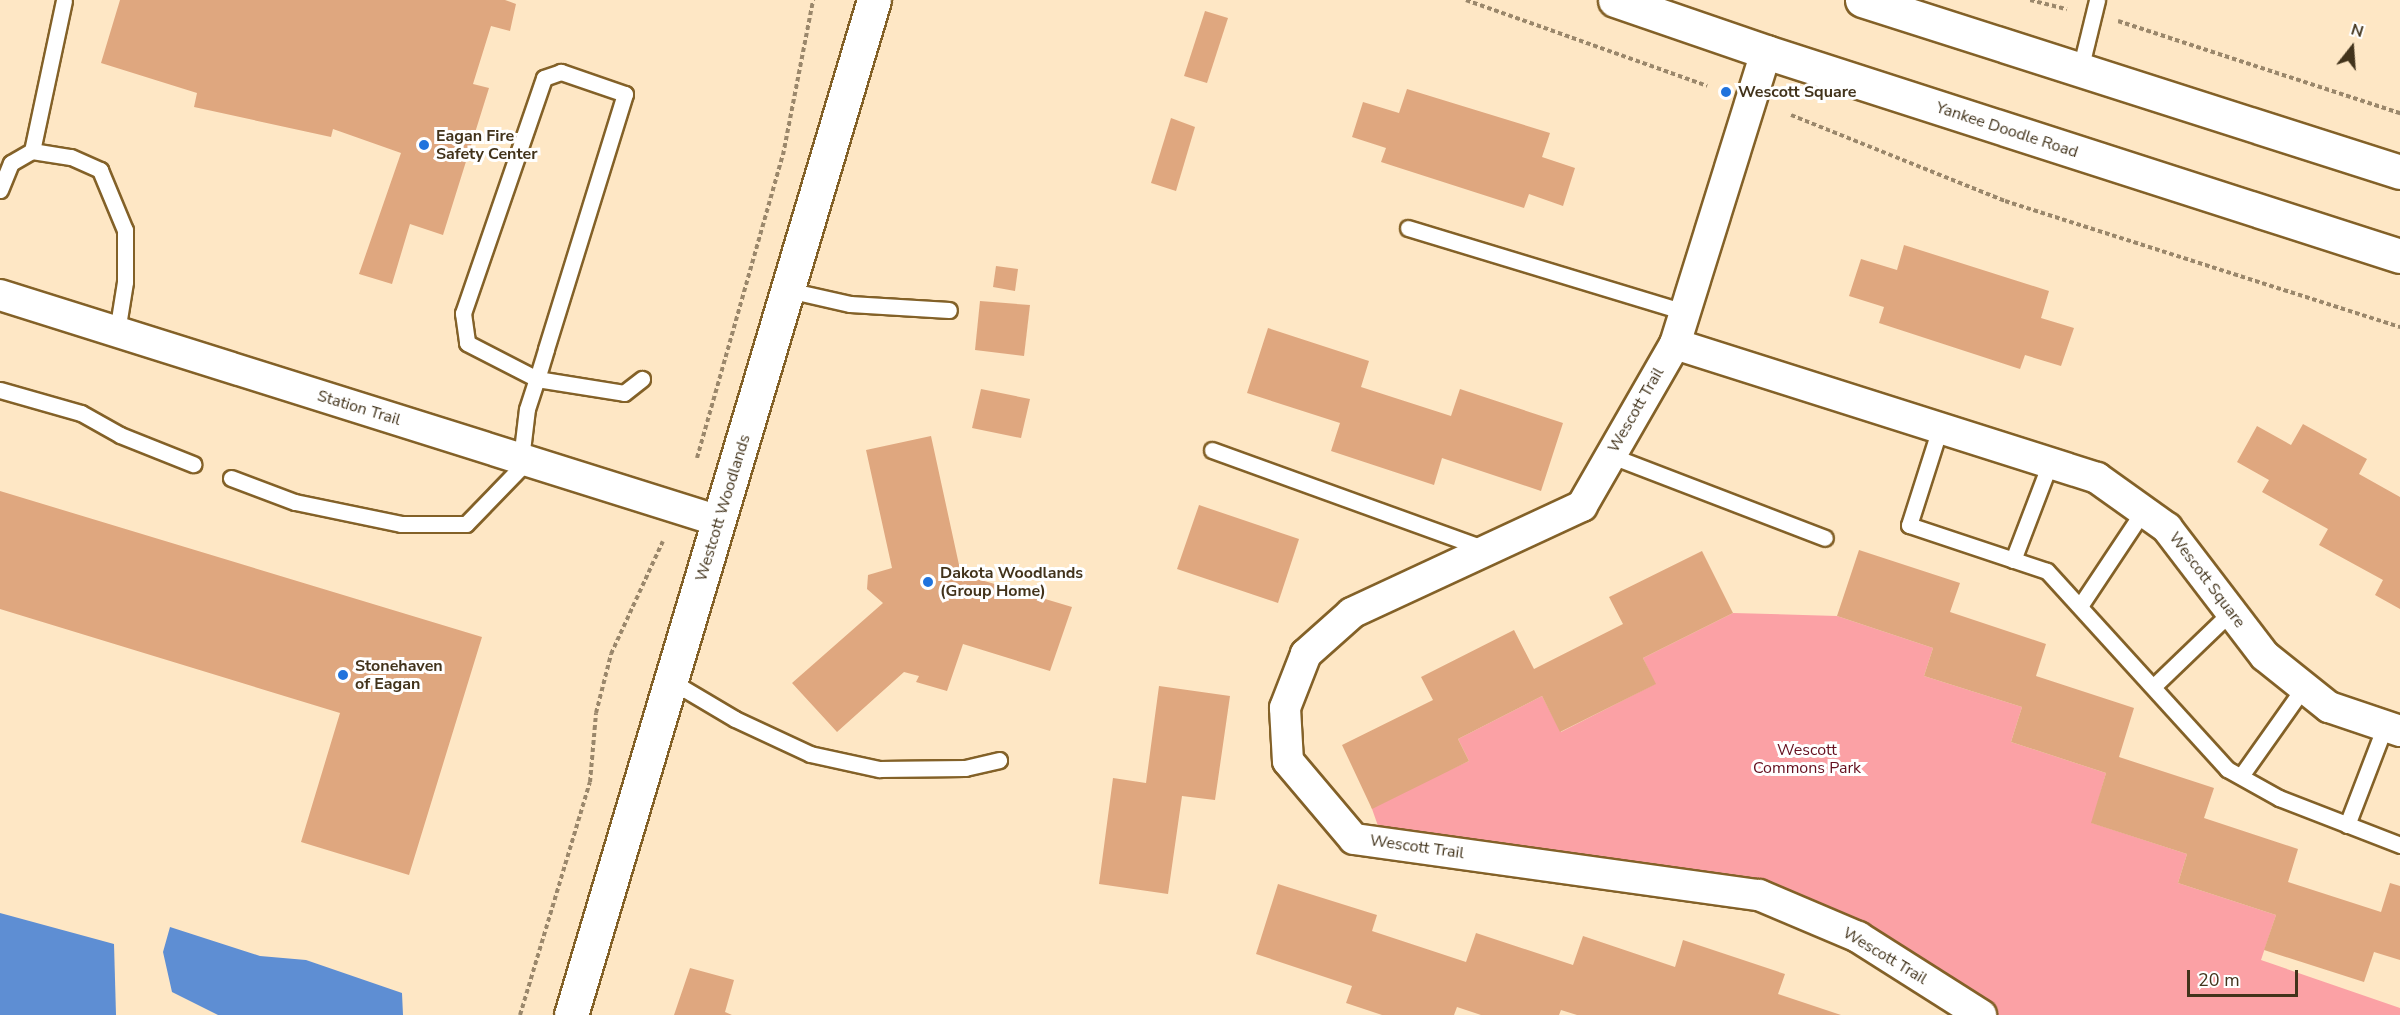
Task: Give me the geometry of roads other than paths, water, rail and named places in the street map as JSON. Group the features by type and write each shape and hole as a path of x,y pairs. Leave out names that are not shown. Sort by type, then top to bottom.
{"main road":[{"name":"Westcott Woodlands","path":"571,1015 874,0"},
{"name":"Yankee Doodle Road","path":"1615,0 1766,52 2400,256"},
{"path":"1862,0 2400,172"}],"street":[{"path":"1674,344 1766,52"},
{"name":"Station Trail","path":"0,295 719,521"},
{"name":"Wescott Square","path":"1674,344 2097,478 2167,528 2265,656 2329,707 2392,728"},
{"name":"Wescott Trail","path":"1674,344 1582,506 1352,612 1306,654 1285,708 1288,761 1354,839 1759,895 1858,937 1981,1015"}],"lane":[{"path":"32,151 64,0"},
{"path":"2080,70 2095,8"},
{"path":"231,478 295,502 401,524 466,524 524,460 527,409 537,379 546,350 625,93 561,72 544,78 463,313 467,343 537,379 624,393 642,380"},
{"path":"0,190 11,163 32,151 71,157 100,170 125,230 125,282 117,332"},
{"path":"1408,228 1685,312"},
{"path":"788,290 850,304 949,310"},
{"path":"0,390 81,413 120,435 193,464"},
{"path":"1940,428 1909,525 2047,571 2154,686 2227,769 2279,798 2400,845"},
{"path":"1212,450 1487,550"},
{"path":"1610,455 1826,538"},
{"path":"2013,560 2050,463"},
{"path":"2080,606 2143,511"},
{"path":"2154,686 2231,612"},
{"path":"671,681 735,719 810,754 879,769 965,768 999,760"},
{"path":"2241,776 2304,687"},
{"path":"2347,825 2392,728"}],"water":[{"path":"0,913 114,944 116,1015 0,1015"},
{"path":"170,927 260,956 306,960 402,993 403,1015 218,1015 172,992 163,952"}],"place":[{"name":"Wescott Square","path":"1726,92"},
{"name":"Eagan Fire Safety Center","path":"424,145"},
{"name":"Dakota Woodlands (Group Home)","path":"928,582"},
{"name":"Stonehaven of Eagan","path":"343,675"}],"park label":[{"name":"Wescott Commons Park","path":"1807,759"}]}
